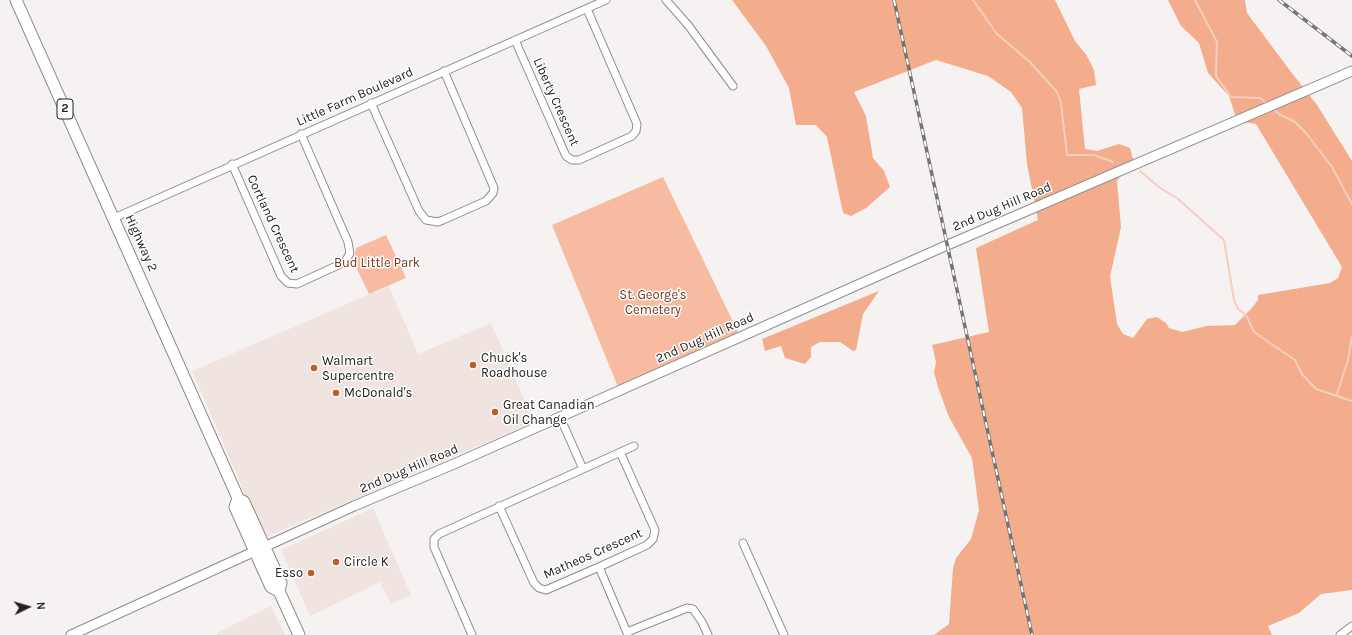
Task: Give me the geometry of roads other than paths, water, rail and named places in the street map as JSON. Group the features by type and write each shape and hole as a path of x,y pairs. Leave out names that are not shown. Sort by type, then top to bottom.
{"main road":[{"name":"Highway 2","path":"16,0 238,498 235,506 260,549 271,587 279,591 299,635"}],"street":[{"name":"Little Farm Boulevard","path":"114,218 232,164 606,0"},
{"path":"666,0 688,25 733,86"},
{"name":"Liberty Crescent","path":"515,40 566,156 572,160 579,160 632,136 636,131 637,124 587,9"},
{"path":"371,103 418,211 426,220 438,222 443,220 486,201 493,193 494,188 444,71"},
{"name":"2nd Dug Hill Road","path":"71,635 260,549 943,247 1352,71"},
{"name":"Cortland Crescent","path":"232,164 281,276 288,283 297,284 345,262 350,253 348,242 301,134"},
{"path":"560,417 583,469"},
{"path":"472,635 434,547 434,539 438,534 634,446"},
{"name":"Matheos Crescent","path":"499,506 534,583 539,588 546,590 599,567 647,545 653,539 655,530 620,452"},
{"path":"743,543 784,635"},
{"path":"599,567 628,633 687,608 693,609 702,622 708,635"},
{"path":"1340,635 1352,626"}],"waterway":[{"path":"973,0 997,34 1030,62 1057,92 1061,103 1067,155 1094,155 1113,162"},
{"path":"1195,0 1217,42 1216,76 1231,97 1260,98 1267,104"},
{"path":"1272,108 1279,114 1295,122 1306,133 1332,167 1352,204"},
{"path":"1140,171 1160,188 1177,198 1224,240 1234,300 1238,309 1246,315 1254,332 1295,360 1302,374 1316,389 1352,401"},
{"path":"1337,394 1348,360 1352,336"}],"railway":[{"path":"894,0 1032,635"},
{"path":"1279,0 1352,56"}],"place":[{"name":"Chuck's Roadhouse","path":"473,365"},
{"name":"Walmart Supercentre","path":"314,368"},
{"name":"McDonald's","path":"336,393"},
{"name":"Great Canadian Oil Change","path":"495,412"},
{"name":"Circle K","path":"336,562"},
{"name":"Esso","path":"311,573"}],"park label":[{"name":"Bud Little Park","path":"377,263"},
{"name":"St. George's Cemetery","path":"653,302"}]}
